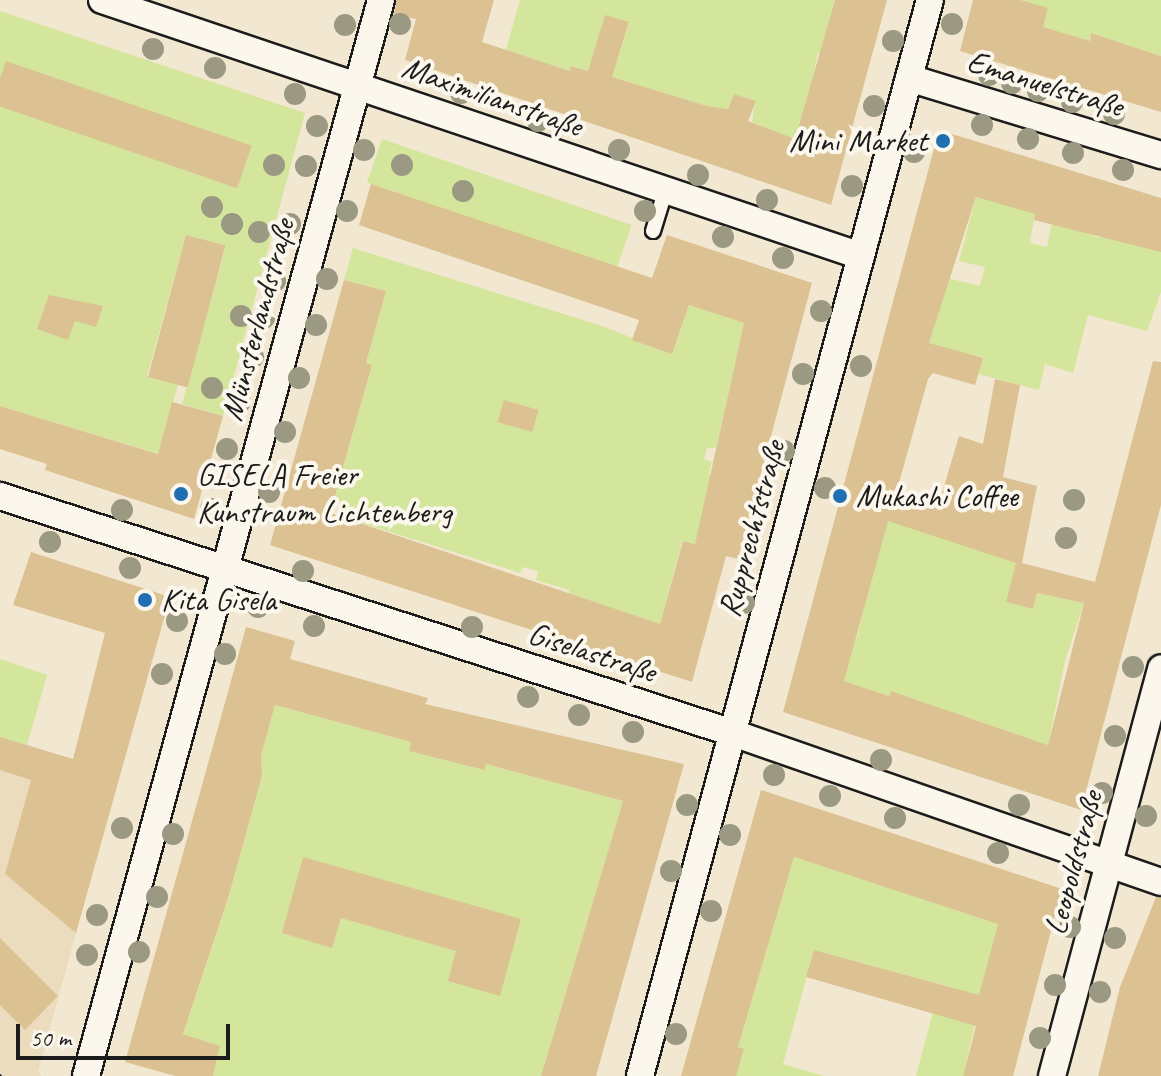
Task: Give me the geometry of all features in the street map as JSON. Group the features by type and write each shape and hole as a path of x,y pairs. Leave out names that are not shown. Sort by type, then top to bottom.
{"street":[{"name":"Maximilianstraße","path":"102,0 861,256"},
{"name":"Münsterlandstraße","path":"85,1076 381,0"},
{"name":"Rupprechtstraße","path":"640,1076 930,0"},
{"name":"Emanuelstraße","path":"909,78 1161,155"},
{"name":"Giselastraße","path":"0,496 733,733 1110,861 1161,882"},
{"name":"Leopoldstraße","path":"1052,1076 1161,668"}],"lane":[{"path":"653,231 665,192"}],"shaded area":[{"path":"0,737 40,749 5,874 76,933 38,1072 42,1076 0,1076"}],"green space":[{"path":"520,0 835,0 824,39 826,56 818,53 799,143 752,122 755,101 734,94 728,109 707,106 606,75 617,62 629,23 588,71 572,66 570,71 506,50"},
{"path":"1022,0 1161,0 1161,56 1092,33 1088,44 1043,27 1043,7"},
{"path":"0,11 305,113 223,416 182,404 226,247 186,235 147,376 178,385 161,443 163,455 0,406"},
{"path":"382,139 632,225 617,268 367,182"},
{"path":"976,197 1035,212 1030,243 1047,247 1051,225 1069,225 1100,238 1102,234 1161,251 1161,292 1147,331 1088,315 1073,373 1045,364 1039,390 978,374 983,358 964,353 925,360 947,278 980,286 985,267 959,261"},
{"path":"353,248 605,327 672,354 689,305 744,323 716,448 707,448 704,459 712,462 709,474 714,476 695,544 682,541 660,624 569,595 569,590 536,580 538,571 523,567 520,573 340,516 343,504 333,502 372,365 366,363 386,291 344,280"},
{"path":"883,519 1017,561 1007,602 1033,608 1037,593 1084,603 1065,661 1048,745 891,691 889,696 838,679 858,634"},
{"path":"0,659 47,675 27,745 0,737"},
{"path":"275,705 411,742 410,751 483,770 486,764 623,801 541,1076 213,1076 220,1046 183,1034 230,893 262,776 261,756"},
{"path":"794,857 998,923 963,1076 916,1076 933,1012 954,988 814,950 783,1064 824,1076 736,1076 738,1047"}],"building":[{"path":"397,0 494,0 482,42 570,71 571,66 588,71 605,15 629,22 612,77 707,106 728,109 734,94 756,101 748,121 795,139 835,0 887,0 831,205 405,60 416,19 394,15"},
{"path":"973,0 1021,0 1048,8 1043,27 1090,41 1091,33 1161,56 1161,112 960,51"},
{"path":"6,61 252,146 237,188 0,107 0,78"},
{"path":"939,130 1161,198 1161,252 1034,220 1035,214 976,197 929,343 983,358 975,385 933,373 928,379 897,490 939,503 959,436 983,444 995,379 1020,385 1003,477 1037,486 1022,563 1095,582 1153,361 1161,362 1161,505 1081,810 783,712","holes":["888,521 1016,563 1006,602 1033,609 1037,593 1084,603 1048,745 891,691 889,696 844,681"]},
{"path":"371,184 652,278 667,235 812,283 738,559 726,556 692,682 270,545 344,280 386,291 366,363 372,365 330,513 660,624 683,541 695,544 744,323 689,305 672,354 632,340 639,320 359,225"},
{"path":"186,235 226,246 188,388 148,377"},
{"path":"49,295 103,306 96,327 75,321 68,340 37,329"},
{"path":"504,400 539,410 532,432 498,422"},
{"path":"172,402 223,416 194,519 45,470 47,464 0,449 0,406 158,454"},
{"path":"31,552 170,597 76,933 5,874 31,780 0,770 0,737 73,759 105,633 13,605"},
{"path":"246,627 295,641 290,659 428,698 425,704 684,764 596,1076 541,1076 623,801 486,764 484,770 409,751 411,742 275,705 261,756 262,776 230,892 183,1034 220,1046 213,1076 175,1076 125,1062"},
{"path":"761,790 1062,889 1013,1076 963,1076 976,1026 806,977 814,950 979,995 998,924 794,857 738,1047 744,1049 736,1076 681,1076"},
{"path":"303,857 521,919 500,996 448,981 456,951 341,918 332,948 282,933"},
{"path":"1156,897 1161,898 1161,1076 1098,1076 1120,987"},
{"path":"0,938 58,996 25,1030 0,1005"}],"place":[{"name":"Mini Market","path":"943,141"},
{"name":"GISELA Freier Kunstraum Lichtenberg","path":"181,494"},
{"name":"Mukashi Coffee","path":"840,496"},
{"name":"Kita Gisela","path":"145,600"}]}
